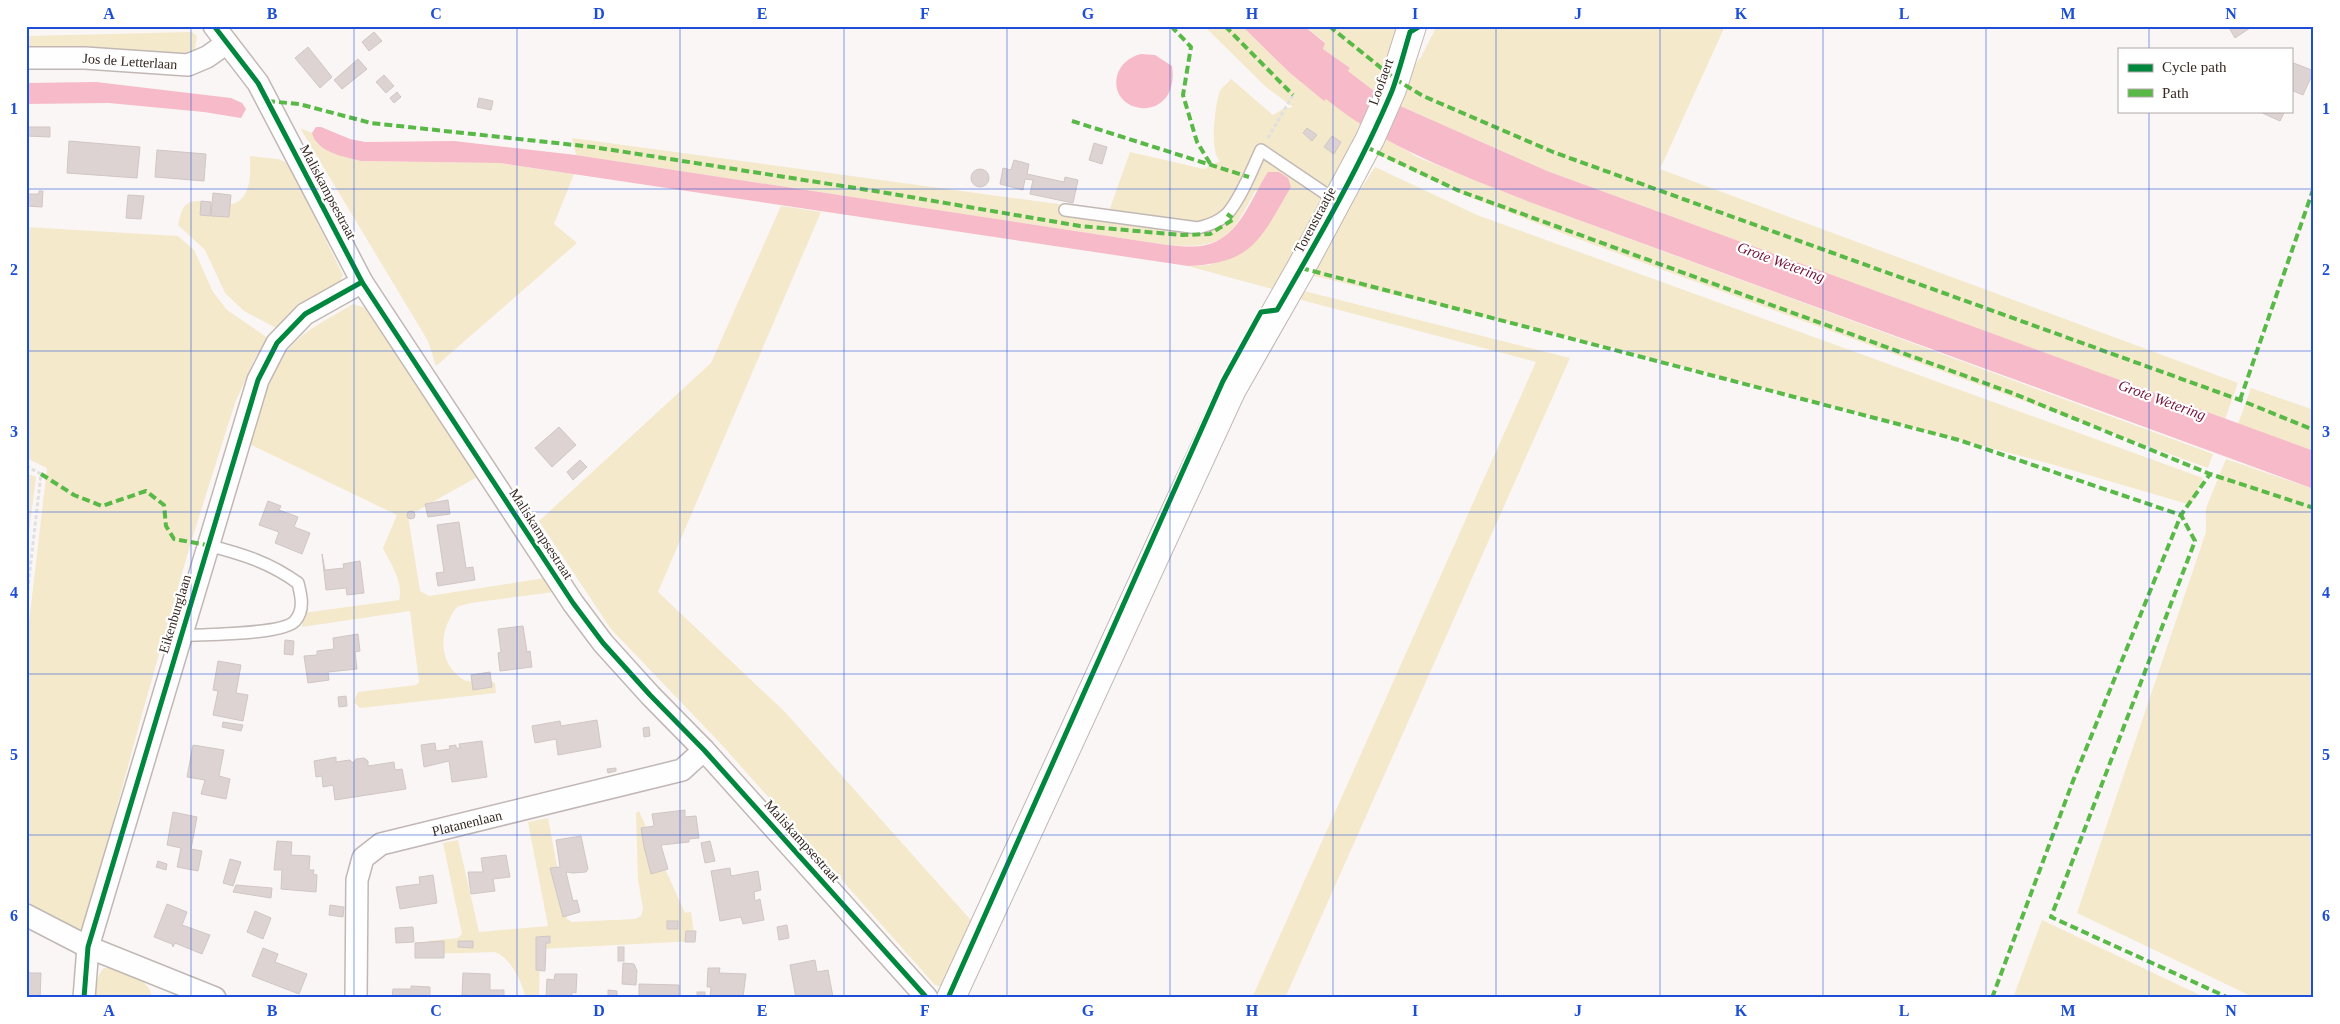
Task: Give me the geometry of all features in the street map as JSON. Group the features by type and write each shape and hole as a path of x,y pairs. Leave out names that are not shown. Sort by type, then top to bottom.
{"street":[{"name":"Loofaert","path":"1370,139 1392,89 1412,26"},
{"name":"Jos de Letterlaan","path":"26,58 85,58 188,65 207,57 221,34"},
{"name":"Maliskampsestraat","path":"221,34 258,84 362,282 573,603 603,643 644,689 704,750 927,998"},
{"name":"Torenstraatje","path":"951,998 1232,389 1338,202 1370,139"},
{"name":"Eikenburglaan","path":"84,998 88,947 258,380 277,343 305,314 362,282"},
{"name":"Platanenlaan","path":"356,998 357,880 363,858 381,844 682,770 704,750"},
{"path":"26,915 165,988 215,998"}],"lane":[{"path":"1065,210 1198,228 1212,224 1227,214 1250,177 1261,150 1338,202"},
{"name":"Eikenburglaan","path":"181,636 279,630 295,620 302,603 298,583 279,569 247,556 208,545"}],"path":[{"path":"1261,150 1293,96"},
{"path":"26,466 41,474 26,604"}],"shaded area":[{"path":"1204,26 1242,26 1290,73 1324,101 1326,98 1368,128 1279,291 1188,266 1209,265 1258,239 1291,187 1255,191 1239,220 1231,230 1213,242 1186,246 1167,245 576,155 572,138 1109,211 1130,152 1204,169 1220,161 1217,156 1214,138 1216,106 1220,91 1231,79 1273,115 1283,109 1293,107 1266,87"},
{"path":"1304,26 1406,26 1378,94 1348,71 1350,68 1323,49 1325,42"},
{"path":"1437,26 1725,26 1660,169 2238,383 2225,419 1547,171 1398,105 1411,70 1421,57"},
{"path":"192,32 197,36 194,55 26,53 26,36"},
{"path":"300,128 312,133 317,144 343,156 361,161 500,163 574,174 554,224 577,243 436,366 428,341"},
{"path":"1384,137 1417,157 1535,204 2213,454 2208,468 1567,235 1462,194 1377,154"},
{"path":"250,156 278,159 288,163 343,275 340,281 295,310 276,328 244,311 225,293 205,250 178,225 182,211 187,204 194,201 202,201 228,205 236,203 243,197 249,183"},
{"path":"1375,167 1477,215 2203,478 2191,505 2051,464 1579,339 1306,274"},
{"path":"781,206 821,212 658,592 785,712 977,927 947,988 935,985 722,745 611,629 539,521 711,363"},
{"path":"26,227 178,236 194,250 213,292 227,310 268,338 254,360 235,403 191,542 82,937 26,909 26,648 47,468 26,458"},
{"path":"1296,289 1570,358 1285,998 1252,998 1536,362 1305,301 1291,296"},
{"path":"353,304 365,308 477,477 408,516 420,591 429,596 545,578 554,592 471,603 459,606 453,613 446,626 443,642 449,666 465,680 495,683 496,693 360,708 354,702 358,692 416,685 419,682 410,611 302,627 303,613 399,600 400,586 383,548 397,515 243,441 261,396 284,355 307,332"},
{"path":"2251,388 2314,410 2314,451 2238,424"},
{"path":"2226,459 2314,489 2314,998 2255,998 2077,913 2206,532 2206,508"},
{"path":"26,473 36,477 26,556"},
{"path":"639,811 685,913 691,912 695,941 540,949 539,998 526,998 511,965 495,952 431,954 426,950 429,941 458,938 462,934 443,843 458,840 479,932 548,926 528,822 548,818 567,919 572,922 635,919 641,916 643,909 638,879 636,813"},
{"path":"2042,920 2206,998 2013,998"},
{"path":"104,968 126,972 141,980 150,991 152,998 95,998 98,978"}],"water":[{"name":"Grote Wetering","path":"1242,26 1304,26 1325,43 1323,49 1350,68 1348,71 1378,94 1398,105 1547,171 2314,451 2314,489 1535,204 1453,171 1400,147 1350,117 1326,99 1324,101 1290,73"},
{"path":"1141,54 1155,55 1172,66 1172,85 1166,98 1156,106 1144,108 1133,106 1123,100 1117,89 1117,76 1120,68 1129,59"},
{"path":"96,82 231,98 242,103 246,109 241,118 204,112 109,103 26,104 26,83"},
{"path":"316,127 321,127 350,139 365,142 454,141 576,155 1181,246 1206,245 1218,241 1228,234 1243,215 1268,172 1279,172 1288,178 1291,187 1271,221 1253,245 1228,260 1188,266 500,163 361,161 332,153 319,145 312,133"}],"building":[{"path":"2228,26 2253,26 2235,38"},
{"path":"374,32 382,41 369,51 362,42"},
{"path":"308,47 332,77 320,88 295,58"},
{"path":"358,59 367,69 342,89 334,80"},
{"path":"2292,62 2314,71 2303,95 2292,90"},
{"path":"384,75 394,86 386,93 376,82"},
{"path":"397,92 401,97 394,103 390,98"},
{"path":"479,98 493,101 491,110 477,107"},
{"path":"2260,112 2284,112 2280,121"},
{"path":"26,127 50,127 50,137 26,136"},
{"path":"1307,128 1317,135 1312,141 1303,133"},
{"path":"1332,136 1341,142 1334,154 1324,147"},
{"path":"69,141 140,147 137,178 67,173"},
{"path":"1094,143 1107,147 1102,164 1089,160"},
{"path":"157,150 206,154 204,181 155,177"},
{"path":"1014,160 1029,164 1027,174 1064,182 1065,177 1078,180 1073,203 1030,194 1033,180 1025,179 1023,190 1000,184 1003,168 1011,170"},
{"path":"980,169 986,172 989,178 986,184 980,187 974,184 971,178 974,172"},
{"path":"39,191 43,191 42,207 26,206 26,194 39,194"},
{"path":"213,193 231,195 229,217 211,216"},
{"path":"128,195 144,196 141,219 126,218"},
{"path":"201,201 211,202 210,216 200,215"},
{"path":"559,427 576,445 552,467 535,448"},
{"path":"580,460 587,467 573,480 567,472"},
{"path":"448,500 450,514 428,517 425,504"},
{"path":"268,501 281,506 279,510 298,517 294,527 310,533 302,554 275,543 279,532 259,525"},
{"path":"411,511 415,515 411,519 407,515"},
{"path":"459,522 466,568 473,567 475,580 438,586 436,573 444,572 437,525"},
{"path":"322,554 325,570 344,568 343,564 360,561 364,593 347,595 346,588 326,590"},
{"path":"523,626 527,652 530,651 532,667 500,671 498,653 501,652 498,629"},
{"path":"358,634 360,651 355,652 357,669 328,672 329,680 308,683 304,656 317,655 317,651 334,649 333,638"},
{"path":"285,640 294,641 293,655 284,654"},
{"path":"218,661 241,665 236,693 248,695 243,721 213,715 218,691 213,690"},
{"path":"490,672 492,687 473,690 471,675"},
{"path":"346,696 347,706 339,707 338,697"},
{"path":"597,720 601,747 558,755 556,739 535,743 532,726 560,721 561,726"},
{"path":"223,722 243,725 241,731 222,727"},
{"path":"649,727 650,736 644,737 643,728"},
{"path":"482,741 487,777 452,782 449,761 424,767 421,745 435,743 436,751 450,749 449,746 456,745 456,748 460,748 459,744"},
{"path":"193,745 224,750 219,776 230,779 226,799 201,794 205,780 187,777"},
{"path":"336,757 336,762 350,760 353,763 356,759 364,758 368,761 368,766 394,762 395,770 402,769 406,789 335,800 333,785 323,787 322,776 316,777 314,761"},
{"path":"616,768 616,771 608,773 607,769"},
{"path":"685,810 685,817 696,816 699,838 689,839 689,842 661,845 668,869 651,874 641,828 654,826 652,814"},
{"path":"173,812 197,817 191,849 202,851 198,871 177,867 181,848 167,845"},
{"path":"581,836 588,869 586,872 566,872 573,901 577,900 580,912 563,917 550,868 560,867 556,840"},
{"path":"277,841 292,842 291,855 310,856 309,870 314,870 313,874 317,875 316,892 281,889 282,870 274,870"},
{"path":"710,841 715,861 705,863 701,843"},
{"path":"506,855 510,877 493,879 495,891 471,894 468,872 483,872 481,858"},
{"path":"230,859 241,862 233,886 223,883"},
{"path":"158,861 167,864 166,870 156,867"},
{"path":"730,868 731,876 758,871 761,890 754,892 755,901 760,899 764,920 743,924 741,917 720,921 711,871"},
{"path":"433,875 437,903 400,909 396,887 420,884 419,877"},
{"path":"236,885 272,888 271,898 233,892"},
{"path":"167,904 187,912 182,925 210,935 202,954 175,943 173,947 172,944 154,937"},
{"path":"330,905 344,907 343,917 329,915"},
{"path":"255,911 271,918 263,939 247,932"},
{"path":"667,921 678,921 678,929 667,929"},
{"path":"787,925 789,938 779,940 777,927"},
{"path":"413,927 414,942 396,943 395,928"},
{"path":"686,931 696,931 695,942 685,942"},
{"path":"550,936 550,943 546,943 545,971 536,970 536,937"},
{"path":"444,941 444,958 415,958 415,943"},
{"path":"458,941 473,941 473,948 458,947"},
{"path":"618,947 624,947 624,961 618,961"},
{"path":"263,948 278,954 275,962 307,974 299,994 252,976"},
{"path":"815,960 817,972 828,970 833,997 796,998 790,965"},
{"path":"623,963 634,964 637,971 636,985 622,984"},
{"path":"708,968 720,968 719,973 746,974 743,997 710,998 711,987 707,987"},
{"path":"26,969 30,973 41,973 40,998 26,998"},
{"path":"463,973 490,974 490,990 504,990 504,998 468,998 468,995 462,995"},
{"path":"555,974 577,974 576,993 572,992 572,998 546,998 547,979 554,980"},
{"path":"639,984 679,985 679,998 639,998"},
{"path":"411,986 430,987 430,998 392,998 393,989 411,989"},
{"path":"608,990 617,991 617,998 608,998"},
{"path":"697,992 705,992 705,998 697,998"}],"marked path":[{"path":"1171,26 1191,47 1183,95 1197,142 1211,165"},
{"path":"1225,26 1293,95"},
{"path":"1329,26 1395,79 1423,96 1553,152 2240,400 2314,430"},
{"path":"267,101 299,104 371,123 593,147 881,192 1080,226 1182,235 1210,234 1234,219 1227,214"},
{"path":"1072,121 1249,177"},
{"path":"1366,147 1457,190 2012,393 2210,474 2314,508"},
{"path":"2240,400 2314,187"},
{"path":"1301,268 1959,440 2181,515 2195,541 2051,917 2229,998"},
{"path":"41,474 74,495 102,506 146,491 164,505 166,526 174,539 207,545"},
{"path":"1992,998 2073,781 2181,515 2210,474"}],"cycle path":[{"path":"214,26 258,83 362,282 573,603 603,643 650,695 704,750 927,998"},
{"path":"948,998 1223,381 1261,312 1277,310 1323,230 1380,119 1395,84 1410,32 1420,26"},
{"path":"84,998 88,947 258,380 277,343 305,314 362,282"}]}
